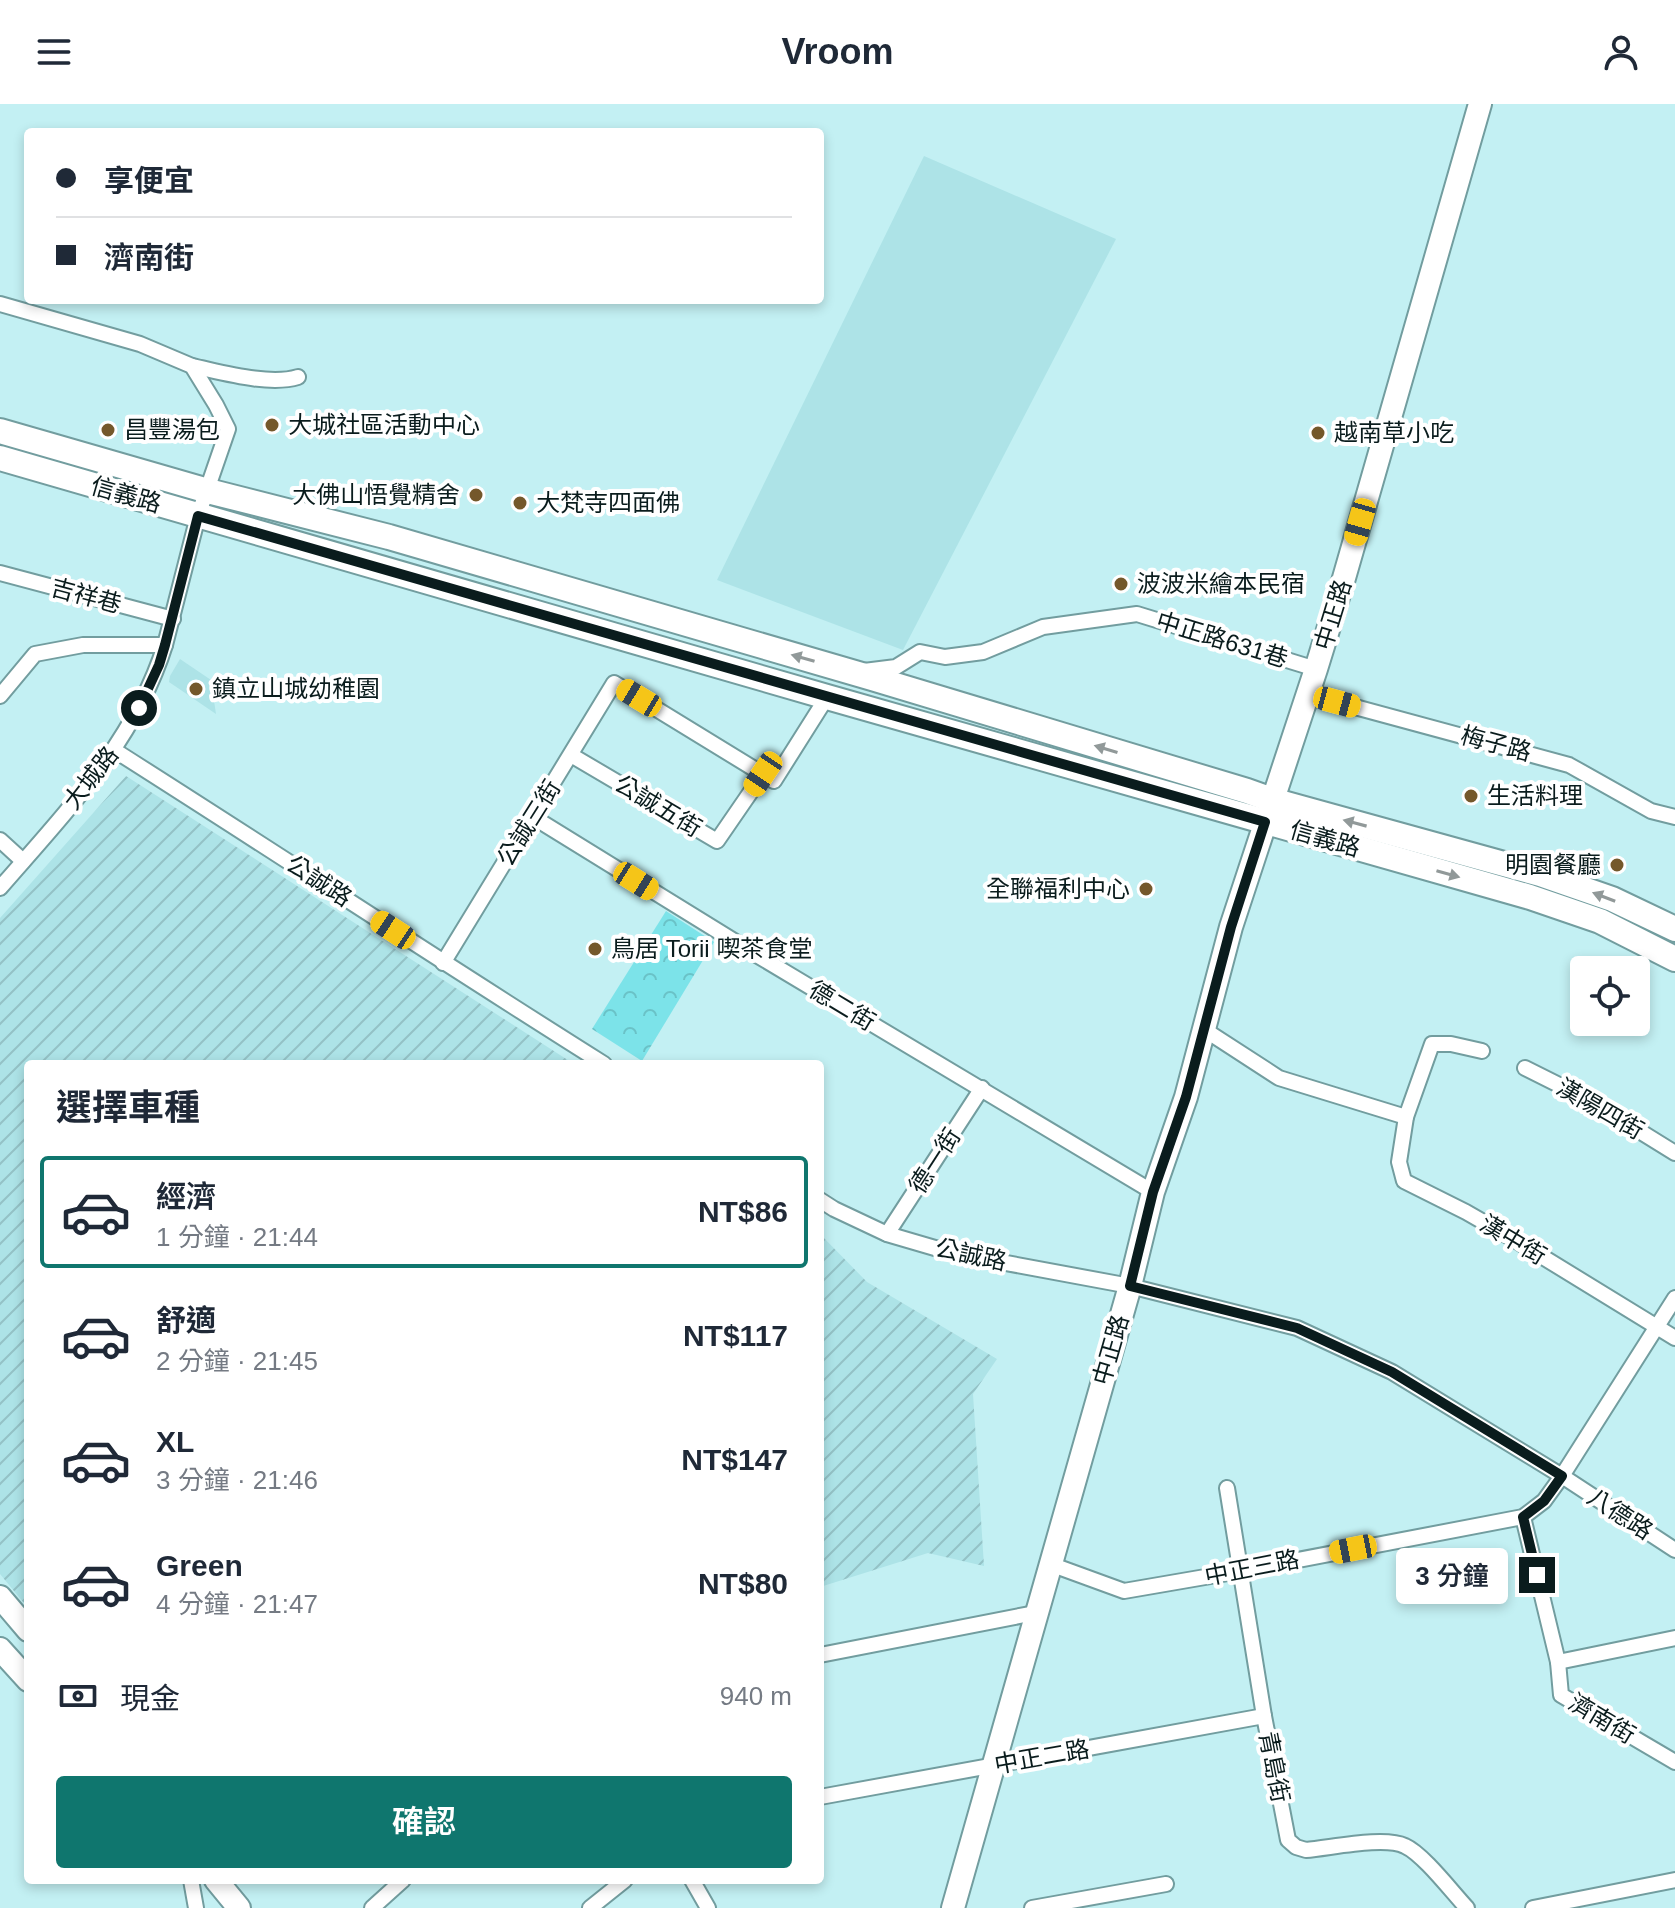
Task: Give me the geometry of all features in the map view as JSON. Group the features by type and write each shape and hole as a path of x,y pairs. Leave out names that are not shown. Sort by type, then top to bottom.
{"main road":[{"name":"信義路","path":"0,431 208,491 389,537 1247,791 1269,811 1600,921 1675,959"},
{"name":"信義路","path":"0,458 827,697 1269,811 1540,874 1612,899 1675,929"},
{"path":"735,671 744,641"}],"street":[{"name":"中正路","path":"953,1908 1130,1286 1153,1192 1186,1097 1231,927 1316,669 1480,104"},
{"path":"0,304 140,344 192,366 286,381 298,377"},
{"name":"大城路","path":"0,888 95,777 139,708 159,665 198,516 228,429 192,366"},
{"name":"吉祥巷","path":"0,573 173,619"},
{"name":"中正路631巷","path":"851,672 896,667 920,652 945,657 983,652 1043,627 1137,614 1316,669"},
{"path":"0,696 35,654 83,645 165,645"},
{"name":"公誠三街","path":"443,963 614,683 768,777"},
{"name":"梅子路","path":"1307,694 1569,765 1651,811 1675,817"},
{"path":"768,777 789,755 827,697"},
{"name":"公誠路","path":"114,750 598,1060"},
{"name":"公誠五街","path":"571,755 717,841 768,777"},
{"name":"德二街","path":"533,817 1153,1192"},
{"path":"0,840 23,861"},
{"path":"1205,1030 1279,1078 1406,1117 1432,1044 1451,1044 1482,1051"},
{"name":"漢陽四街","path":"1525,1068 1591,1101 1675,1153"},
{"name":"德一街","path":"887,1234 982,1088"},
{"name":"漢中街","path":"1406,1117 1399,1162 1404,1181 1466,1212 1675,1338"},
{"name":"公誠路","path":"824,1203 887,1234 952,1253 1130,1286"},
{"name":"八德路","path":"1130,1286 1297,1328 1392,1372 1562,1476 1675,1550"},
{"path":"1523,1517 1544,1501 1562,1476 1675,1298"},
{"name":"青島街","path":"1227,1488 1264,1716 1288,1840 1306,1850 1389,1841 1407,1846 1467,1908"},
{"name":"中正三路","path":"1050,1564 1124,1591 1523,1517"},
{"name":"濟南街","path":"1523,1517 1558,1662 1561,1695 1675,1762"},
{"path":"0,1597 24,1625"},
{"path":"824,1654 1035,1613"},
{"path":"1558,1662 1675,1638"},
{"path":"0,1649 24,1676"},
{"name":"中正二路","path":"824,1796 1264,1716"},
{"path":"1533,1908 1675,1880"},
{"path":"192,1884 196,1908"},
{"path":"219,1884 239,1908"},
{"path":"372,1908 399,1884"},
{"path":"590,1908 620,1884"},
{"path":"694,1884 708,1908"},
{"path":"1032,1908 1166,1884"}],"shaded area":[{"path":"924,156 1116,239 903,650 717,580"},
{"name":"鎮立山城幼稚園","path":"180,659 211,680 216,714 169,682"},
{"path":"126,776 568,1060 24,1060 24,1603 0,1574 0,918"},
{"path":"824,1238 867,1282 997,1359 973,1394 984,1566 928,1553 824,1586"}],"green space":[{"path":"666,911 714,942 643,1060 592,1029"}],"place":[{"name":"大城社區活動中心","path":"272,425"},
{"name":"昌豐湯包","path":"108,430"},
{"name":"越南草小吃","path":"1318,433"},
{"name":"大佛山悟覺精舍","path":"476,495"},
{"name":"大梵寺四面佛","path":"520,503"},
{"name":"波波米繪本民宿","path":"1121,584"},
{"name":"鎮立山城幼稚園","path":"196,689"},
{"name":"生活料理","path":"1471,796"},
{"name":"明園餐廳","path":"1617,865"},
{"name":"全聯福利中心","path":"1146,889"},
{"name":"鳥居 Torii 喫茶食堂","path":"595,949"}],"route":[{"path":"139,708 159,665 198,516 1265,822 1231,927 1186,1097 1153,1192 1130,1286 1297,1328 1392,1372 1562,1476 1544,1501 1523,1517 1537,1575"}]}
